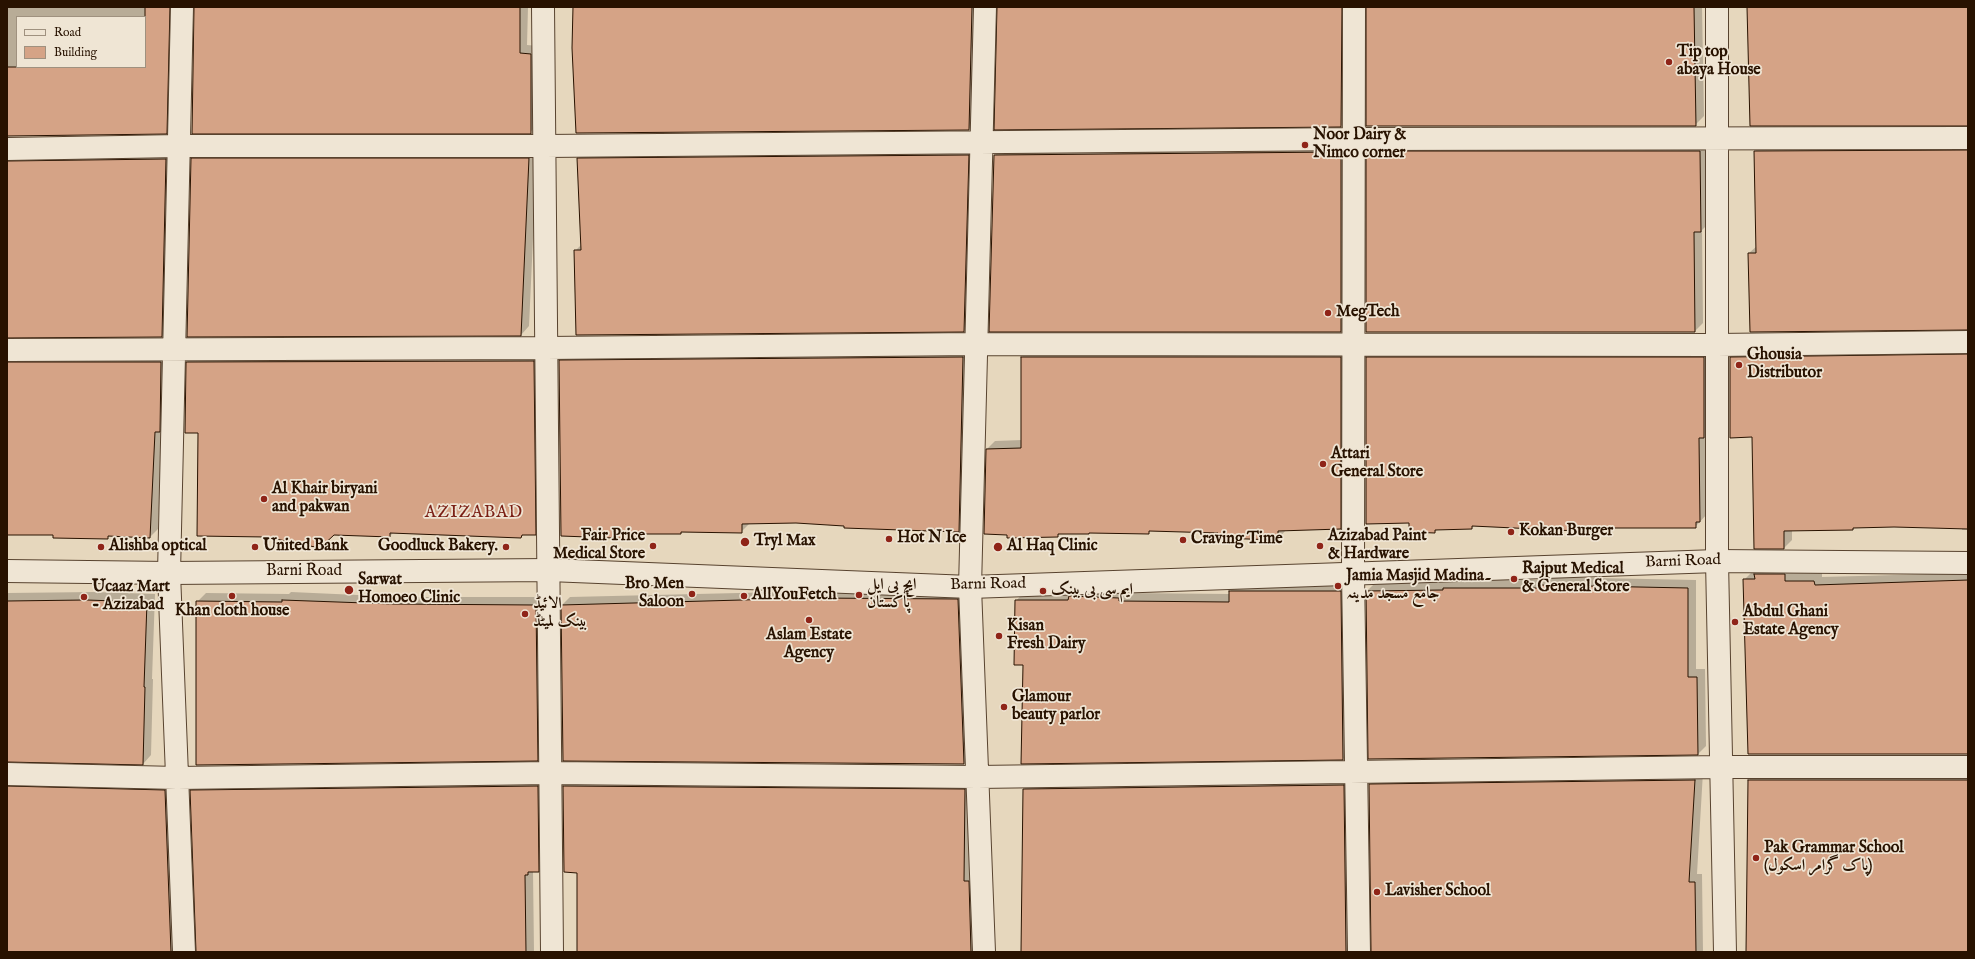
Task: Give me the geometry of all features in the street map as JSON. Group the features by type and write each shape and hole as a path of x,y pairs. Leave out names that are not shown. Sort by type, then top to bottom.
{"street":[{"path":"182,7 169,573 184,952"},
{"path":"543,7 552,952"},
{"path":"984,952 970,587 985,7"},
{"path":"1354,7 1353,574 1359,952"},
{"path":"1717,7 1718,561 1725,952"},
{"path":"7,149 179,146 545,146 1354,139 1968,138"},
{"path":"7,350 175,351 976,344 1717,345 1968,342"},
{"name":"Barni Road","path":"7,570 169,573 549,570 970,587 1718,561 1968,563"},
{"path":"7,774 177,778 550,773 977,777 1721,767 1968,767"}],"building":[{"path":"145,7 170,7 167,134 7,136 7,67 146,68"},
{"path":"194,7 520,7 520,53 531,54 531,134 192,134"},
{"path":"573,7 972,7 969,130 576,133 572,48"},
{"path":"997,7 1342,7 1341,127 994,130"},
{"path":"1366,7 1694,7 1696,126 1366,126"},
{"path":"1747,7 1968,7 1968,126 1750,126"},
{"path":"1968,150 1968,330 1750,332 1748,253 1756,253 1754,151"},
{"path":"1366,151 1700,151 1701,232 1694,232 1695,332 1366,332"},
{"path":"1341,152 1341,332 989,332 994,155"},
{"path":"969,155 964,332 576,335 574,250 581,250 577,158"},
{"path":"191,158 529,158 521,336 187,337"},
{"path":"166,159 162,337 7,338 7,161"},
{"path":"1968,354 1968,529 1894,527 1853,528 1853,530 1784,531 1784,549 1754,549 1752,437 1730,438 1730,357"},
{"path":"963,357 959,532 844,528 844,526 796,523 742,524 742,533 681,532 681,534 641,534 641,539 561,536 559,360"},
{"path":"1021,357 1341,357 1341,529 1278,531 1278,540 1218,538 1218,533 1149,531 1149,534 1089,533 1058,534 1058,537 1007,538 1007,535 984,534 986,449 1021,448"},
{"path":"1366,357 1704,357 1704,438 1699,438 1700,522 1696,522 1696,528 1599,528 1599,532 1472,526 1472,529 1435,530 1435,533 1409,532 1409,523 1366,524"},
{"path":"534,361 536,535 522,535 521,538 390,533 390,537 334,535 320,548 266,537 197,536 198,433 185,433 186,362"},
{"path":"7,362 161,362 160,432 155,432 150,538 108,536 108,539 53,538 53,535 7,535"},
{"path":"1754,574 1785,574 1785,581 1814,581 1815,585 1968,580 1968,754 1748,754 1743,579 1755,579"},
{"path":"1539,585 1688,588 1688,677 1697,677 1698,755 1368,759 1366,591 1443,590 1443,588 1539,588"},
{"path":"1229,591 1341,591 1343,760 1021,764 1023,665 1014,665 1015,600 1068,600 1069,596 1119,598 1119,601 1229,602"},
{"path":"814,598 958,599 964,764 563,761 561,605"},
{"path":"86,600 147,602 143,765 7,762 7,601"},
{"path":"282,600 393,604 536,605 538,761 196,765 196,601 282,602"},
{"path":"1695,780 1689,882 1695,882 1696,952 1371,952 1369,784"},
{"path":"1748,780 1968,780 1968,952 1746,952"},
{"path":"1344,785 1346,952 1021,952 1023,789"},
{"path":"7,786 165,790 171,952 7,952"},
{"path":"538,786 539,872 528,872 528,875 525,875 526,952 196,952 190,790"},
{"path":"563,786 965,789 964,881 969,881 971,952 577,952 577,873 564,872"}],"place":[{"name":"Tip top abaya House","path":"1669,62"},
{"name":"Noor Dairy & Nimco corner","path":"1305,145"},
{"name":"MegTech","path":"1328,313"},
{"name":"Ghousia Distributor","path":"1739,365"},
{"name":"Attari General Store","path":"1323,464"},
{"name":"Al Khair biryani and pakwan","path":"264,499"},
{"name":"Kokan Burger","path":"1511,532"},
{"name":"Hot N Ice","path":"889,539"},
{"name":"Craving Time","path":"1183,540"},
{"name":"Tryl Max","path":"745,542"},
{"name":"Fair Price Medical Store","path":"653,546"},
{"name":"Azizabad Paint & Hardware","path":"1320,546"},
{"name":"Alishba optical","path":"101,547"},
{"name":"United Bank","path":"255,547"},
{"name":"Goodluck Bakery.","path":"506,547"},
{"name":"Al Haq Clinic","path":"998,547"},
{"name":"Rajput Medical & General Store","path":"1514,579"},
{"name":"Jamia Masjid Madina۔ جامع مسجد مدینہ","path":"1338,586"},
{"name":"Sarwat Homoeo Clinic","path":"349,590"},
{"name":"ایم سی بی بینک","path":"1043,591"},
{"name":"Bro Men Saloon","path":"692,594"},
{"name":"ایچ بی ایل پاکستان","path":"859,595"},
{"name":"Khan cloth house","path":"232,596"},
{"name":"AllYouFetch","path":"744,596"},
{"name":"Ucaaz Mart - Azizabad","path":"84,597"},
{"name":"الائیڈ بینک لمیٹڈ","path":"525,614"},
{"name":"Aslam Estate Agency","path":"809,620"},
{"name":"Abdul Ghani Estate Agency","path":"1735,622"},
{"name":"Kisan Fresh Dairy","path":"999,636"},
{"name":"Glamour beauty parlor","path":"1004,707"},
{"name":"Pak Grammar School (پاک گرامر اسکول)","path":"1756,858"},
{"name":"Lavisher School","path":"1377,892"}],"district":[{"name":"AZIZABAD","path":"474,514"}]}
